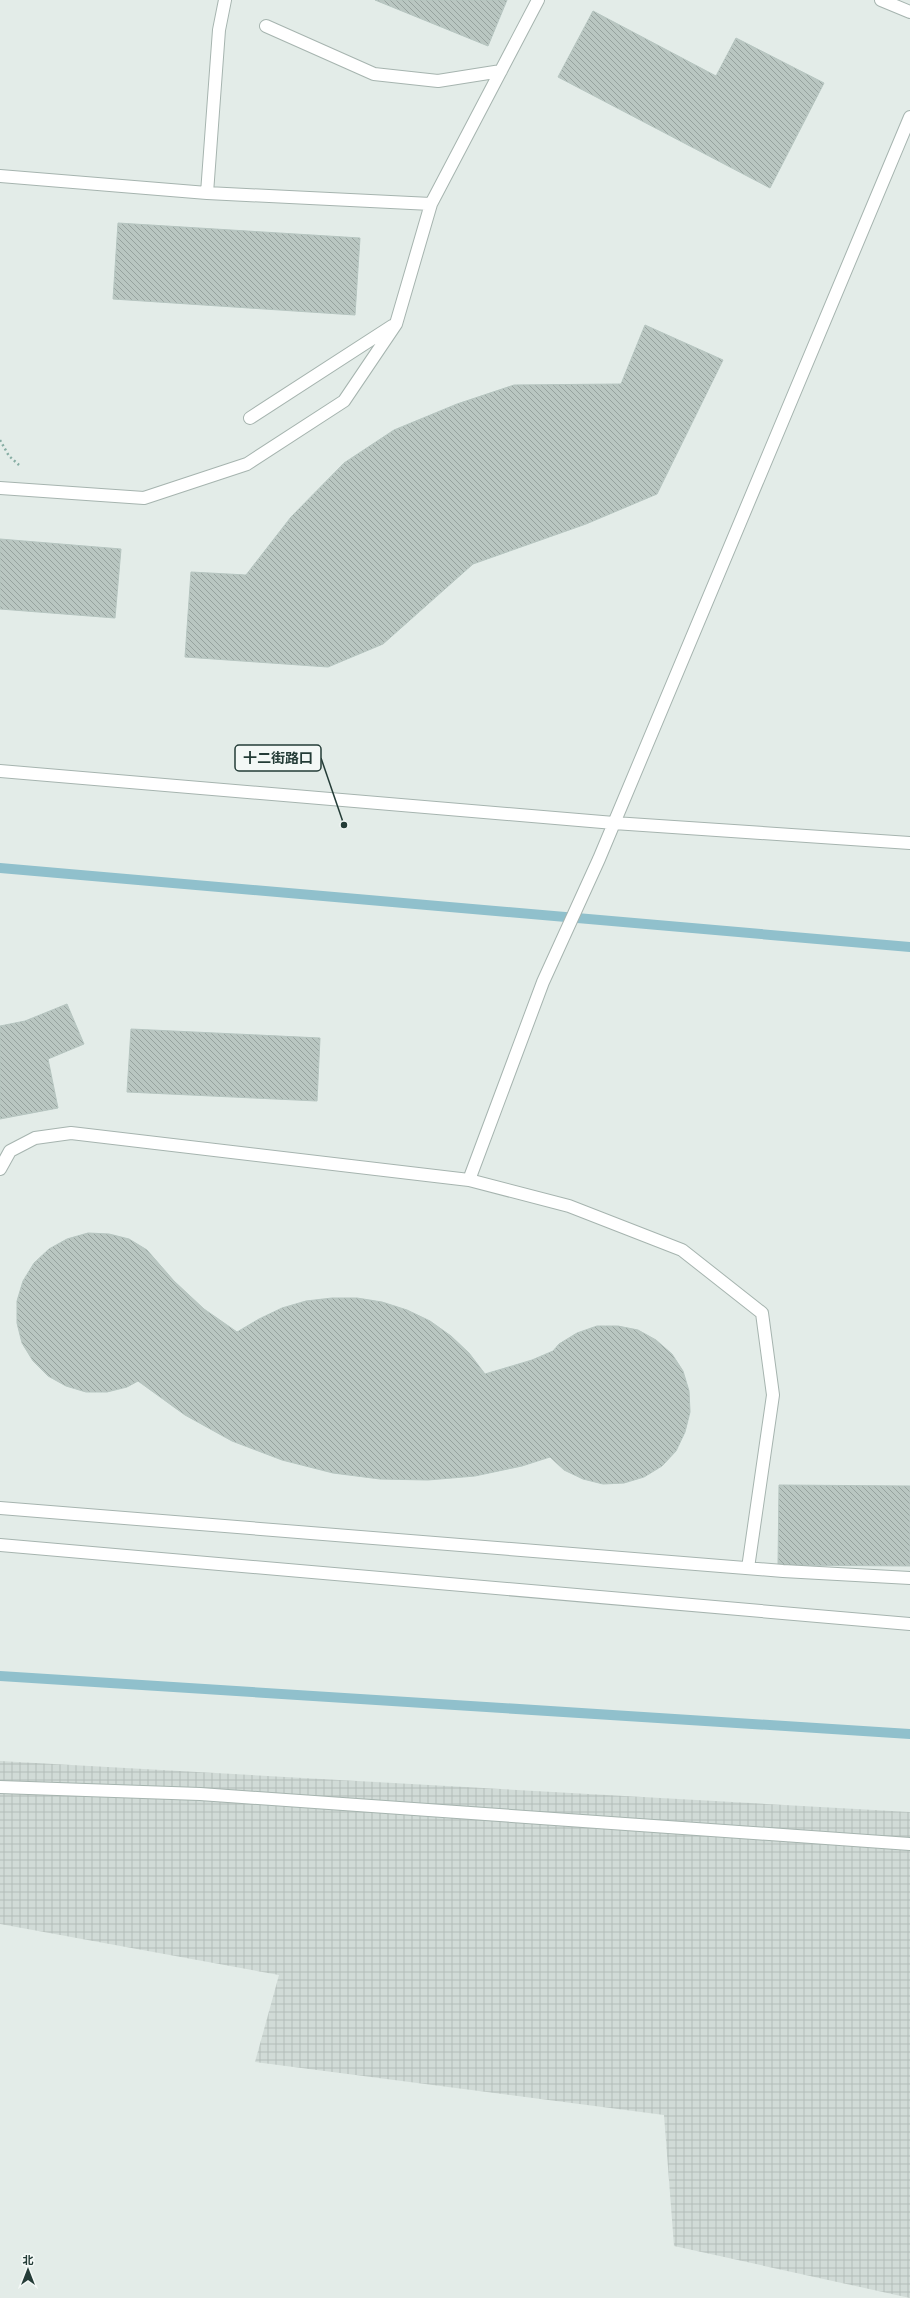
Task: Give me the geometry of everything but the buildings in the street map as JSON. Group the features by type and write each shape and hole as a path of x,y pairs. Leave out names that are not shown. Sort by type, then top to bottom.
{"street":[{"path":"207,192 219,30 225,0"},
{"path":"0,488 144,498 247,464 344,401 396,324 431,204 538,0"},
{"path":"881,0 910,12"},
{"path":"266,26 374,74 438,81 501,70"},
{"path":"469,1180 543,982 599,859 910,117"},
{"path":"0,176 207,192 431,204"},
{"path":"250,418 396,324"},
{"path":"0,770 614,823 910,843"},
{"path":"0,1168 10,1151 35,1138 71,1133 469,1180 569,1206 682,1250 762,1313 772,1395 748,1568"},
{"path":"0,1508 748,1568 910,1578"},
{"path":"0,1545 910,1624"},
{"path":"0,1787 200,1794 910,1844"}],"shaded area":[{"path":"0,1761 910,1812 910,2298 674,2246 664,2115 255,2062 279,1975 0,1924"}],"waterway":[{"path":"0,868 910,947"},
{"path":"0,1676 910,1734"}],"place":[{"name":"十二街路口","path":"344,825"}]}
